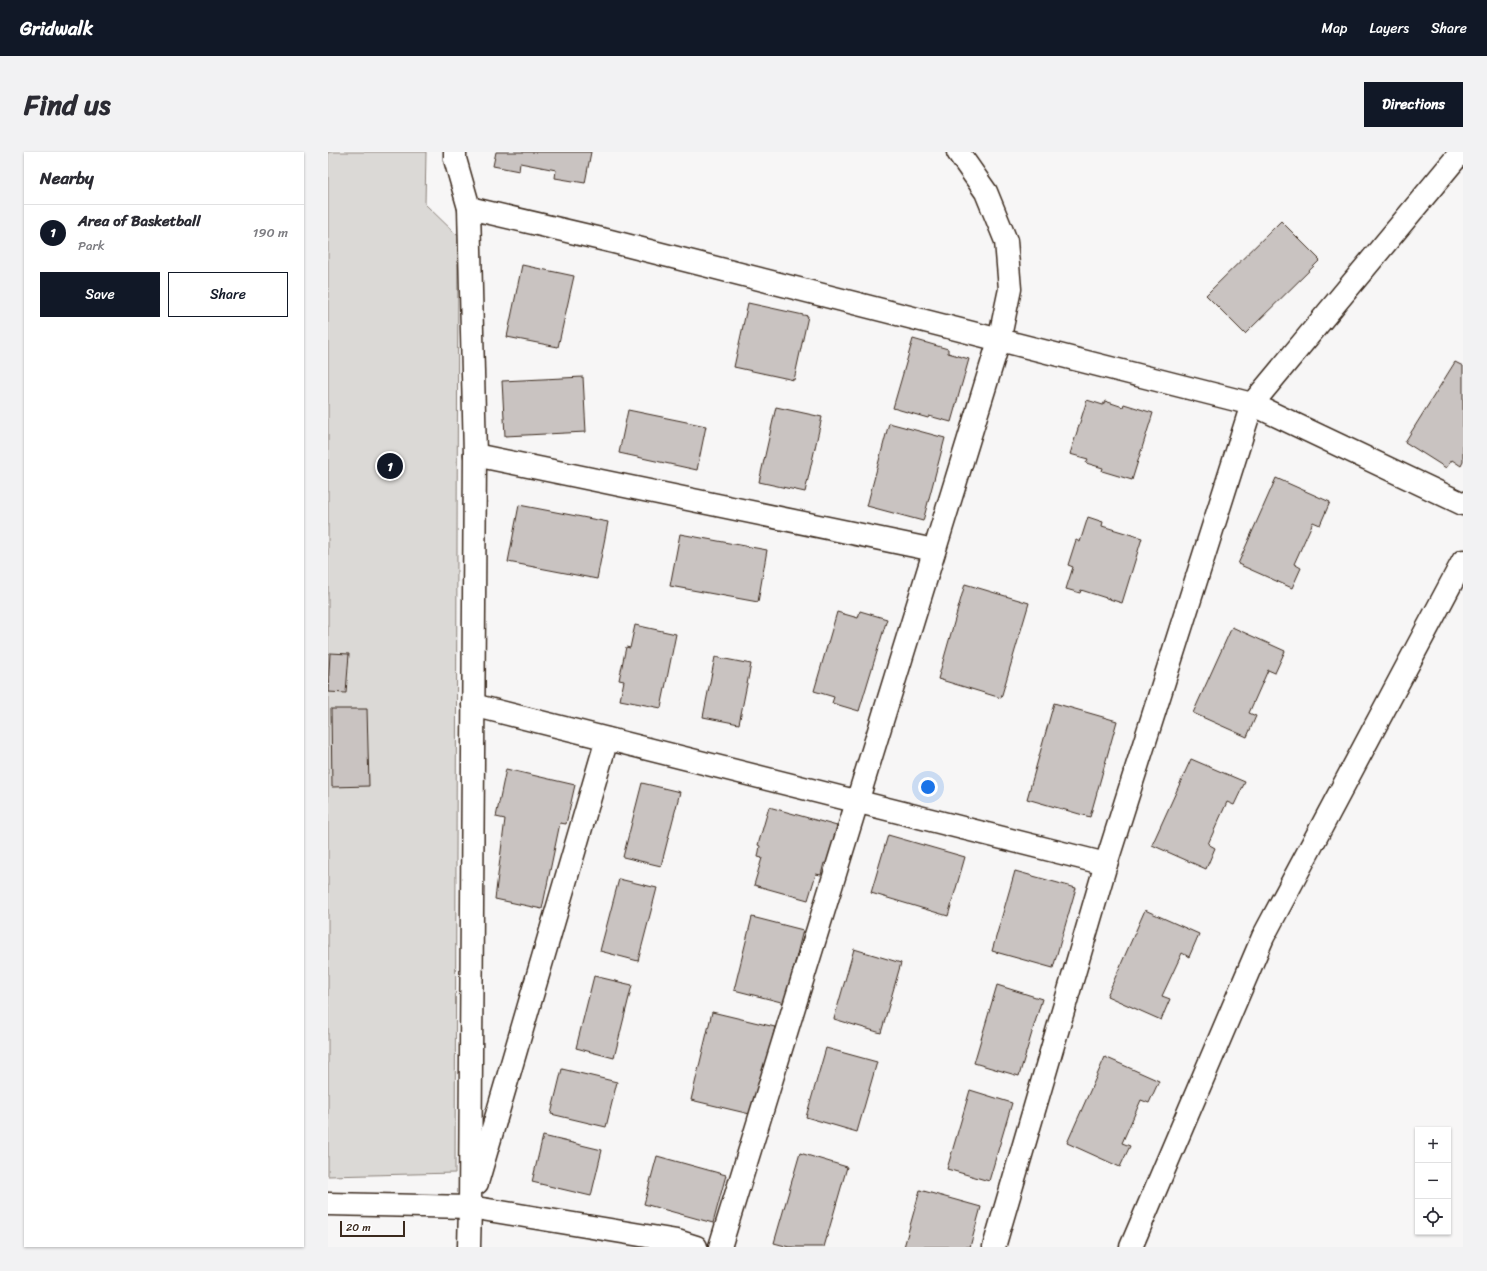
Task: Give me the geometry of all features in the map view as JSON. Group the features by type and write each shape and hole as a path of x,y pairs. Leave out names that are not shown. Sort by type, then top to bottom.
{"street":[{"path":"455,152 455,159 468,208 475,455 470,1208 468,1247"},
{"path":"720,1247 856,801 999,341 1010,288 1006,241 986,192 958,152"},
{"path":"994,1247 1106,864 1252,404 1461,152"},
{"path":"468,208 610,241 1252,404 1463,504"},
{"path":"475,455 934,550"},
{"path":"1130,1247 1263,937 1463,561"},
{"path":"473,705 1106,864"},
{"path":"470,1208 607,739"},
{"path":"328,1204 470,1208 683,1245"}],"shaded area":[{"path":"328,152 426,152 425,204 458,236 455,1173 328,1176"}],"building":[{"path":"496,152 591,152 585,183 555,178 556,170 520,163 519,171 493,166"},
{"path":"1281,221 1320,260 1245,334 1206,295"},
{"path":"522,265 574,276 558,347 507,337"},
{"path":"748,303 808,316 794,380 734,367"},
{"path":"913,339 948,349 948,353 969,359 951,422 929,416 928,418 893,408"},
{"path":"1455,362 1463,366 1463,462 1461,466 1452,460 1446,468 1405,442"},
{"path":"583,377 586,432 505,436 502,381"},
{"path":"1087,400 1103,405 1105,401 1123,407 1124,404 1153,413 1132,480 1102,471 1103,468 1086,463 1088,459 1070,454"},
{"path":"776,407 822,417 805,492 759,482"},
{"path":"628,410 706,426 697,470 619,453"},
{"path":"889,423 945,438 923,521 867,506"},
{"path":"1276,478 1330,502 1320,525 1313,522 1294,564 1301,568 1292,588 1238,564"},
{"path":"519,505 608,522 597,579 508,562"},
{"path":"1088,517 1103,522 1102,526 1142,538 1122,603 1081,590 1080,593 1066,589 1073,567 1068,565 1076,540 1080,542"},
{"path":"680,534 767,550 758,602 670,586"},
{"path":"965,584 1029,603 1001,698 938,679"},
{"path":"860,611 887,619 859,711 832,703 834,697 814,691 837,612 858,618"},
{"path":"635,625 676,634 661,708 620,700 624,681 619,680 626,647 630,648"},
{"path":"1232,627 1285,651 1275,673 1268,670 1249,713 1256,716 1247,737 1193,713"},
{"path":"330,653 349,654 346,693 328,692"},
{"path":"715,657 751,664 739,724 703,717"},
{"path":"1054,703 1117,721 1090,817 1027,799"},
{"path":"331,709 367,709 369,786 332,787"},
{"path":"1191,759 1245,782 1234,805 1227,802 1208,844 1215,848 1206,869 1152,845"},
{"path":"506,769 575,785 566,824 560,823 542,909 495,899 505,819 496,817"},
{"path":"642,783 680,792 661,866 623,857"},
{"path":"769,807 837,826 827,864 824,863 821,875 816,874 808,900 754,885 762,858 758,857 760,846 758,845"},
{"path":"888,835 965,857 948,916 871,893"},
{"path":"1015,871 1076,888 1053,968 992,951"},
{"path":"619,879 657,888 638,961 600,951"},
{"path":"1145,910 1199,934 1189,957 1182,953 1162,996 1170,999 1161,1020 1107,996"},
{"path":"752,917 803,930 785,1003 734,990"},
{"path":"854,949 901,963 881,1033 834,1019"},
{"path":"594,976 632,985 614,1058 576,1048"},
{"path":"997,985 1042,999 1019,1076 974,1063"},
{"path":"712,1012 775,1027 754,1115 691,1100"},
{"path":"826,1048 877,1062 857,1132 806,1117"},
{"path":"1105,1057 1159,1081 1149,1103 1141,1100 1122,1143 1130,1146 1120,1167 1067,1143"},
{"path":"562,1069 617,1082 606,1127 551,1114"},
{"path":"970,1090 1012,1103 989,1181 947,1169"},
{"path":"543,1136 602,1150 591,1196 532,1182"},
{"path":"800,1153 847,1167 824,1247 789,1247 774,1243"},
{"path":"657,1156 726,1175 713,1223 644,1204"},
{"path":"920,1190 981,1207 970,1247 904,1247"}],"place":[{"name":"Area of Basketball","path":"390,466"}]}
